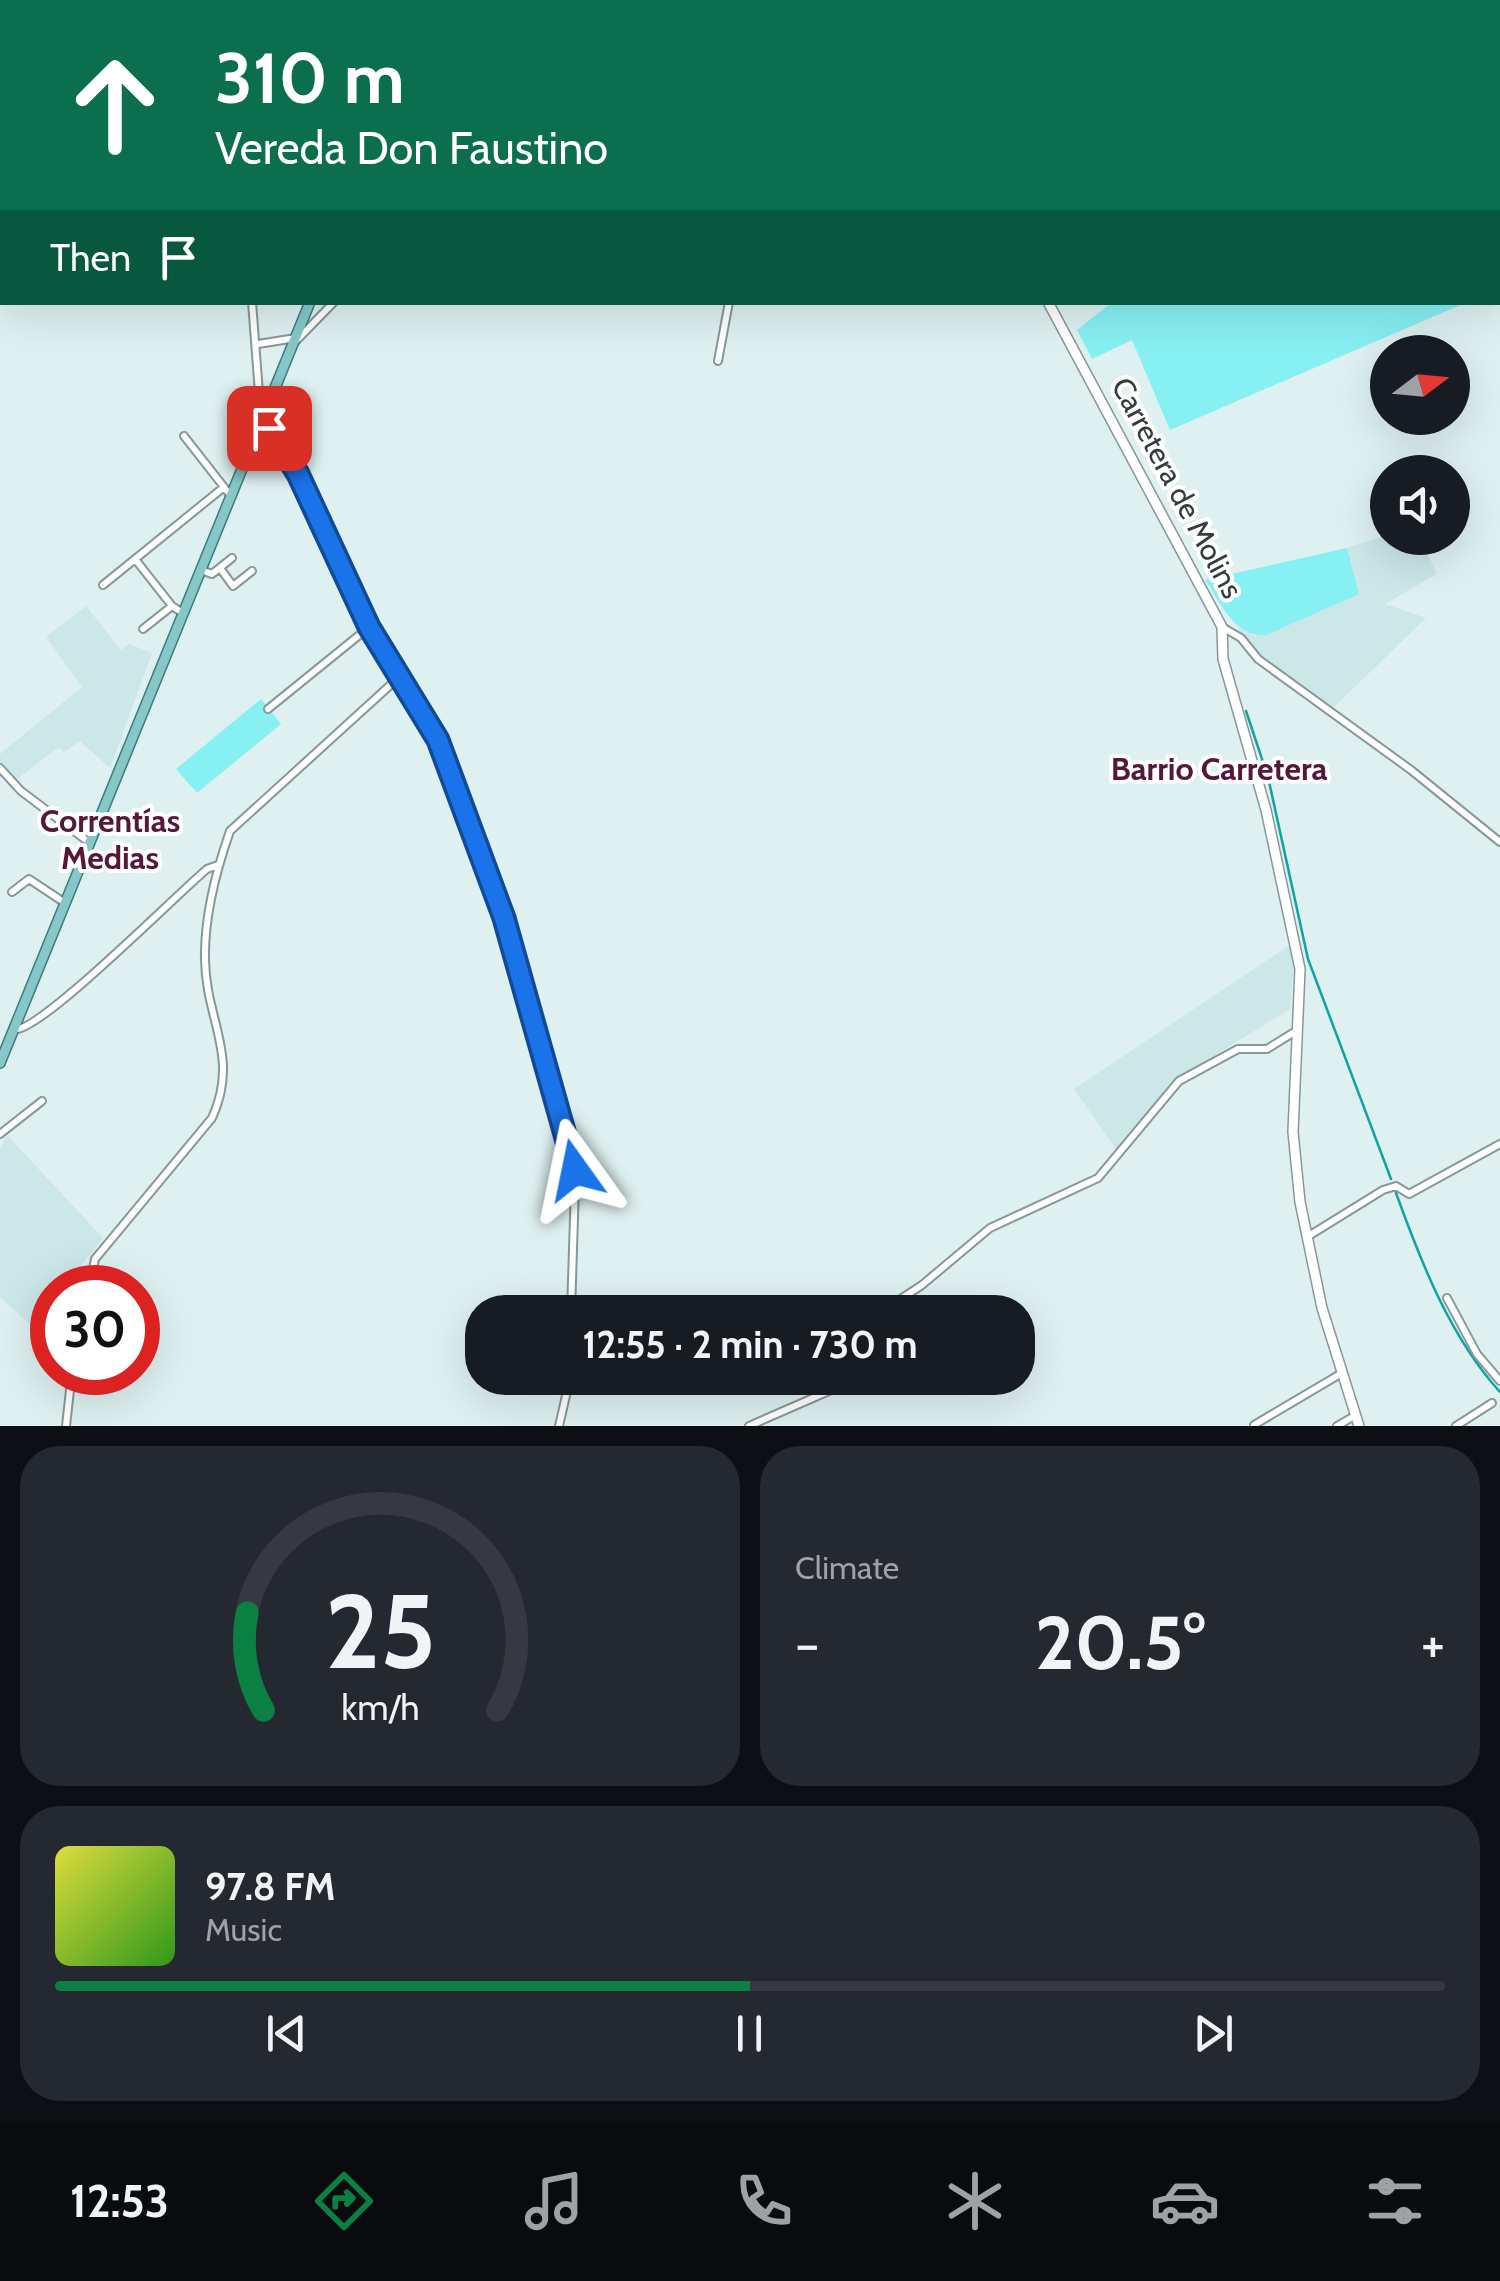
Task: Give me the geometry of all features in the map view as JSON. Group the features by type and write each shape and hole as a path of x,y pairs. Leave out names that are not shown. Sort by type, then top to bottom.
{"main road":[{"path":"0,1064 201,570 227,492 309,305"}],"street":[{"path":"252,305 259,394 266,410"},
{"path":"258,344 294,341 331,305"},
{"path":"718,361 728,305"},
{"name":"Carretera de Molins","path":"1050,305 1222,627 1224,659 1264,799 1300,969 1294,1132 1322,1308 1357,1421"},
{"path":"260,422 282,442 369,627 397,679 430,722 476,838 571,1146 575,1186 572,1295"},
{"path":"102,585 227,492 184,436"},
{"path":"201,570 212,574 232,558"},
{"path":"135,560 172,606 183,613"},
{"path":"220,568 233,586 252,571"},
{"path":"143,629 172,606"},
{"path":"268,709 369,627"},
{"path":"1222,627 1500,842"},
{"path":"94,1265 212,1118 225,1091 224,1056 205,960 218,865 230,831 397,679"},
{"path":"0,768 21,792 90,844"},
{"path":"16,1029 45,1016 207,868 218,865"},
{"path":"12,892 29,879 65,903"},
{"path":"908,1295 990,1228 1098,1178 1179,1081 1238,1049 1268,1049 1297,1030"},
{"path":"0,1134 42,1100"},
{"path":"1308,1237 1383,1190 1396,1186 1409,1194 1500,1144"},
{"path":"1447,1298 1477,1354 1500,1381"},
{"path":"1254,1425 1342,1374"},
{"path":"66,1426 69,1395"},
{"path":"560,1426 566,1395"},
{"path":"749,1426 768,1422 824,1395"},
{"path":"1456,1426 1492,1403"},
{"path":"1336,1426 1357,1421"}],"shaded area":[{"path":"1108,305 1460,305 1391,335 1370,335 1370,344 1170,430 1132,340 1092,359 1077,330"},
{"path":"1370,541 1370,555 1428,555 1437,574 1385,604 1426,618 1332,709 1258,653 1237,627 1255,636 1359,594 1347,548"},
{"path":"1347,548 1359,594 1266,635 1237,625 1205,580"},
{"path":"86,606 121,650 129,644 152,653 110,768 80,741 64,752 59,747 13,782 0,763 0,754 82,687 46,637"},
{"path":"261,699 281,724 197,793 176,769"},
{"path":"1290,945 1294,961 1290,1009 1170,1083 1118,1152 1074,1089"},
{"path":"7,1135 103,1238 82,1265 30,1265 30,1324 0,1297 0,1149"}],"waterway":[{"path":"1246,711 1268,777 1308,959 1391,1179"},
{"path":"1396,1193 1452,1323 1500,1392"}],"district":[{"name":"Barrio Carretera","path":"1219,769"},
{"name":"Correntías Medias","path":"110,840"}],"route":[{"path":"269,428 282,442 397,679 430,722 438,740 504,918 521,989 565,1123 575,1170"}]}
